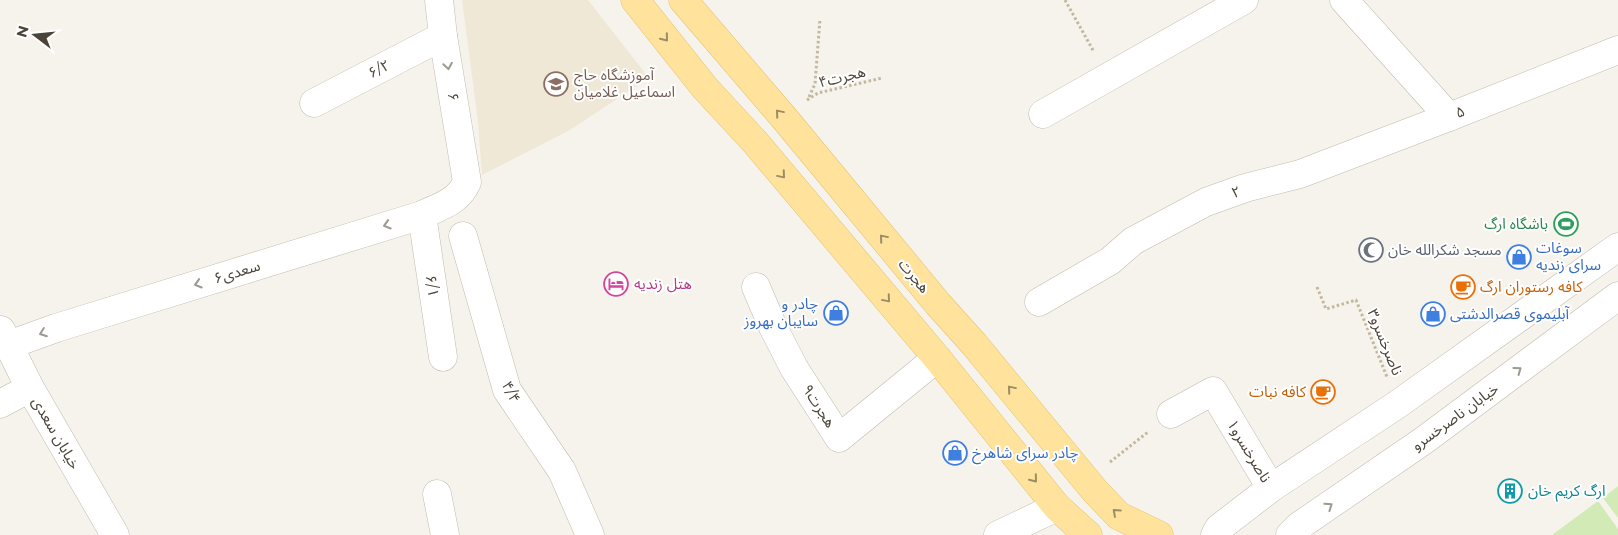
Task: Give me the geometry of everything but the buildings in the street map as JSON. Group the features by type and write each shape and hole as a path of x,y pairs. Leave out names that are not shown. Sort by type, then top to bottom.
{"main road":[{"path":"635,0 704,88 755,142 937,358 1057,507 1088,535"},
{"name":"هجرت","path":"683,0 785,119 938,304 974,344 1095,491 1120,516 1159,535"}],"street":[{"name":"۶","path":"439,0 443,36 467,182 463,192"},
{"path":"1043,114 1244,0"},
{"name":"۵","path":"1344,0 1449,116 1618,50"},
{"name":"۶/۲","path":"314,102 443,36"},
{"name":"۲","path":"1039,302 1110,261 1133,241 1206,202 1245,188 1300,174 1449,116"},
{"name":"سعدی۶","path":"4,337 66,325 422,214 454,200 463,192"},
{"name":"۶/۱","path":"422,214 443,357"},
{"name":"۴/۴","path":"463,236 507,390 562,470 590,535"},
{"path":"1271,488 1398,404 1618,247"},
{"name":"هجرت۹","path":"756,287 773,327 794,368 839,438 937,358"},
{"name":"خیابان ناصرخسرو","path":"1290,535 1299,526 1423,441 1618,296"},
{"name":"خیابان سعدی","path":"4,337 30,388 115,535"},
{"path":"0,404 30,388"},
{"name":"ناصرخسرو۱","path":"1171,414 1213,391 1271,488 1220,528 1215,535"},
{"path":"437,494 445,535"},
{"path":"998,535 1057,507"}],"path":[{"path":"1065,0 1108,77"},
{"path":"808,99 814,84 820,19"},
{"name":"هجرت۴","path":"785,119 818,93 882,78"},
{"name":"ناصرخسرو۳","path":"1317,287 1326,309 1356,300 1398,404"},
{"path":"1105,465 1171,414"}],"shaded area":[{"name":"آموزشگاه حاج اسماعیل غلامیان","path":"462,0 588,0 649,78 570,130 482,175 478,122"}],"green space":[{"path":"1618,486 1618,518 1603,498"},
{"path":"1598,501 1618,529 1618,535 1552,535"}],"place":[{"name":"آموزشگاه حاج اسماعیل غلامیان","path":"556,84"},
{"name":"باشگاه ارگ","path":"1566,224"},
{"name":"مسجد شکرالله خان","path":"1371,250"},
{"name":"سوغات سرای زندیه","path":"1519,257"},
{"name":"هتل زندیه","path":"616,284"},
{"name":"کافه رستوران ارگ","path":"1463,287"},
{"name":"چادر و سایبان بهروز","path":"836,313"},
{"name":"آبلیموی قصرالدشتی","path":"1433,314"},
{"name":"کافه نبات","path":"1323,392"},
{"name":"چادر سرای شاهرخ","path":"955,453"},
{"name":"ارگ کریم خان","path":"1510,491"}]}
